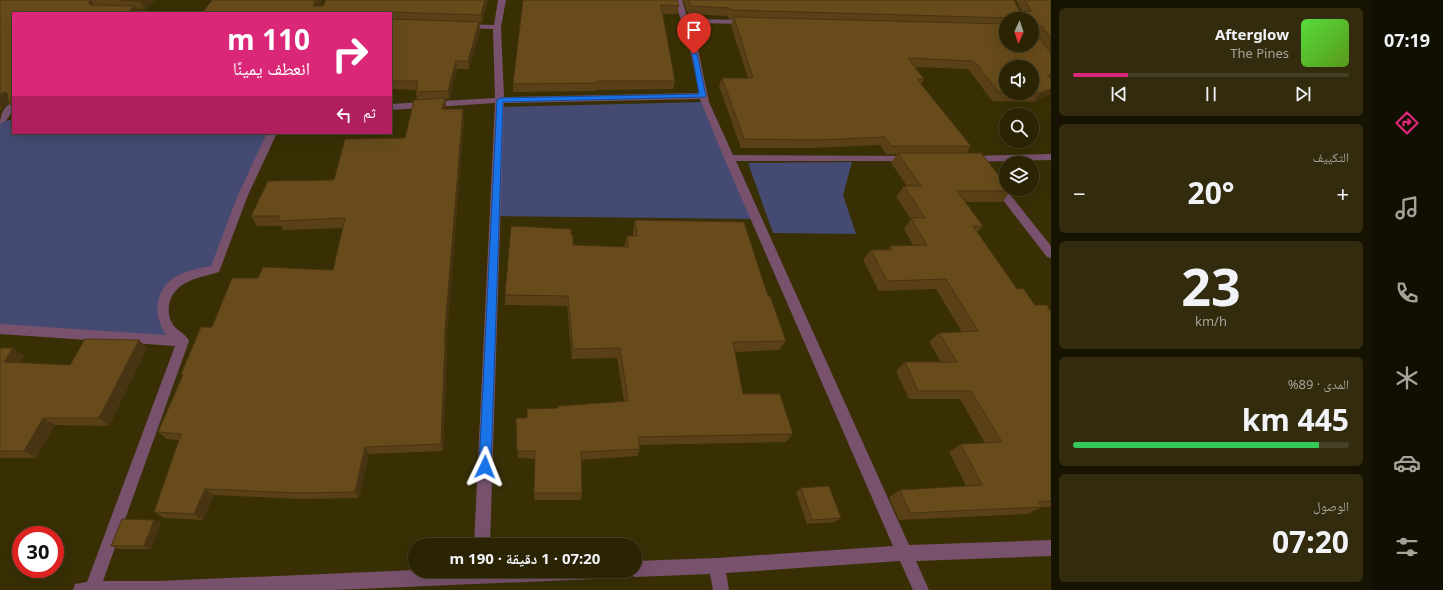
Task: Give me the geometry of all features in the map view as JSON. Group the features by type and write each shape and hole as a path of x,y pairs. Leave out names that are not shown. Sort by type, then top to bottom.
{"street":[{"path":"482,538 500,100 497,27 502,0"},
{"path":"678,0 684,21 692,40 702,96 921,590"},
{"path":"113,11 131,12"},
{"path":"684,21 755,22"},
{"path":"459,26 497,27"},
{"path":"392,107 500,100 702,96"},
{"path":"0,120 12,106"},
{"path":"0,120 12,119"},
{"path":"183,341 169,330 161,316 164,300 175,284 193,274 215,269 243,195 272,134"},
{"path":"960,159 1051,157"},
{"path":"729,158 920,158"},
{"path":"976,159 1051,254"},
{"path":"0,329 183,341"},
{"path":"92,590 183,341"},
{"path":"642,569 716,566 905,553 1051,548"},
{"path":"716,566 721,590"},
{"path":"80,590 158,589 408,577"}],"shaded area":[{"path":"705,102 757,219 496,216 500,107"},
{"path":"12,120 12,134 272,134 215,269 175,284 161,316 183,341 0,328 0,121"},
{"path":"852,162 843,195 856,234 773,233 748,163"}],"building":[{"path":"0,0 90,0 90,5 135,6 128,12 12,12 12,100 7,101 8,94 5,92 0,95"},
{"path":"212,0 316,0 313,6 323,6 326,0 485,0 481,15 392,12 203,12"},
{"path":"523,0 677,0 679,6 661,5 675,81 597,81 597,83 513,84"},
{"path":"688,0 1014,0 1020,12 999,12 999,18 731,10 730,8 690,6"},
{"path":"1025,0 1051,0 1051,37 1042,26 1039,26 1039,12 1020,12 1031,11"},
{"path":"734,17 999,24 999,52 1039,52 1039,38 1051,53 1051,75 1047,75 1051,79 1051,89 1039,93 1039,60 999,60 998,92 976,63 972,61 908,58 924,79 917,79 971,146 891,146 885,137 816,140 744,139 722,78 753,78"},
{"path":"392,19 479,22 468,61 456,61 448,91 416,92 418,81 392,81"},
{"path":"445,98 442,109 463,109 444,342 441,444 365,447 355,492 296,493 205,489 194,514 154,512 181,434 158,432 183,375 181,374 201,327 212,327 232,278 258,278 263,267 333,270 345,218 278,221 279,216 251,216 268,181 334,180 345,139 405,138 414,100"},
{"path":"898,153 981,153 999,175 999,191 957,191 983,226 973,226 1017,289 1023,288 1035,305 1047,305 1051,312 1051,501 1038,502 1042,507 910,513 900,490 982,485 961,444 1002,442 971,391 918,391 905,362 957,362 939,333 978,331 946,279 887,281 871,250 892,250 890,246 927,245 911,218 925,218 904,186 921,186"},
{"path":"635,220 744,222 768,296 770,296 786,341 733,342 743,394 780,394 793,434 638,437 640,449 581,452 582,493 534,493 535,451 517,451 516,418 527,418 527,409 558,408 558,406 628,401 620,348 573,349 568,296 505,295 511,226 571,229 571,235 573,235 573,245 628,247 627,236 637,236"},
{"path":"85,339 139,340 99,418 43,418 24,451 0,451 0,348 13,348 4,362 70,365"},
{"path":"829,486 841,518 812,520 801,488"},
{"path":"122,519 154,520 144,546 111,546"}],"route":[{"path":"485,467 500,100 702,96 694,54"}]}
